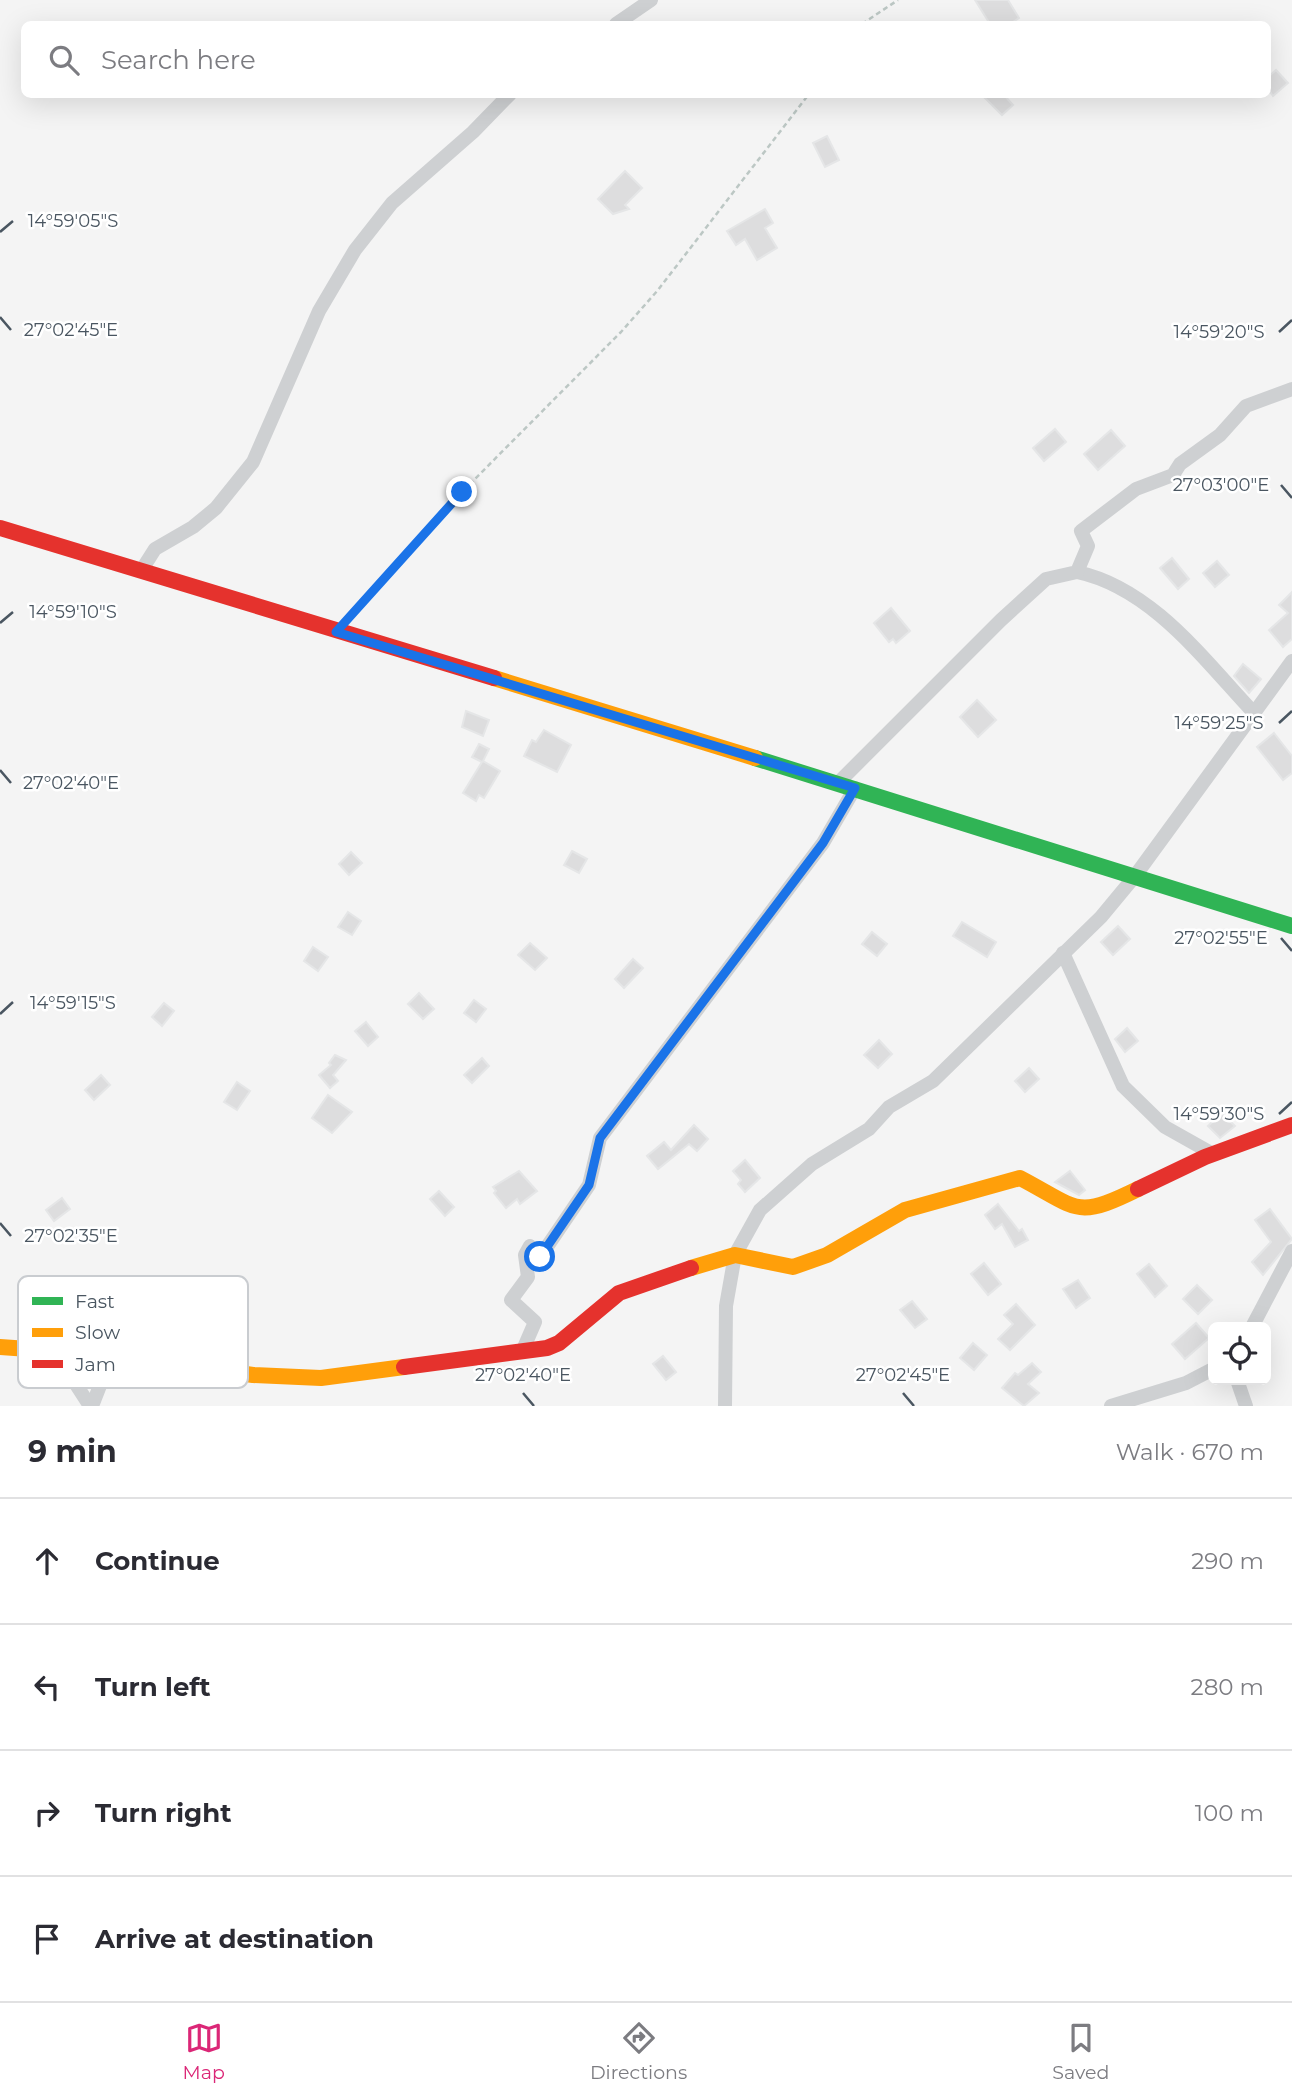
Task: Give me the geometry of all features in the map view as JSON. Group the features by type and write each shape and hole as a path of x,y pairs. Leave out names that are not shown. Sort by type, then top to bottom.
{"street":[{"path":"620,21 651,0"},
{"path":"141,570 155,549 193,527 216,508 253,462 319,311 355,250 392,203 486,120 506,98"},
{"path":"1077,572 1088,546 1081,531 1096,517 1136,489 1173,475 1180,464 1220,435 1245,406 1292,389"},
{"path":"0,528 855,788 1292,926"},
{"path":"838,783 1046,579 1077,572 1098,577 1154,611 1185,639 1254,713"},
{"path":"725,1406 726,1306 735,1255 755,1217 812,1164 869,1129 889,1107 933,1081 1101,917 1135,876 1292,661"},
{"path":"522,1352 535,1322 511,1300 528,1277 525,1255 530,1246 540,1257 589,1185 600,1138 823,843 855,788"},
{"path":"1063,953 1123,1086 1165,1127 1213,1154"},
{"path":"248,1372 321,1378 522,1352 559,1343 590,1314 619,1293 641,1283 735,1255 793,1266 827,1255 905,1210 1020,1178 1081,1210 1100,1208 1213,1154 1292,1125"},
{"path":"1255,1322 1292,1251"},
{"path":"0,1347 18,1349"},
{"path":"1111,1406 1186,1383 1208,1372"},
{"path":"1239,1385 1246,1406"},
{"path":"79,1388 91,1406"},
{"path":"91,1406 98,1388"}],"path":[{"path":"866,21 898,0"},
{"path":"336,632 462,492 648,300 806,98"}],"building":[{"path":"975,0 1008,0 1019,18 1014,21 988,21"},
{"path":"1276,70 1288,83 1273,96 1271,93 1271,74"},
{"path":"985,98 1007,98 1013,105 1002,115"},
{"path":"827,136 839,160 825,167 813,143"},
{"path":"625,171 642,188 625,205 629,209 613,214 598,199"},
{"path":"765,209 773,223 765,228 777,248 757,260 745,239 736,245 727,231"},
{"path":"1055,429 1066,442 1044,461 1033,448"},
{"path":"1111,430 1125,446 1098,470 1084,454"},
{"path":"1172,558 1189,579 1178,589 1160,568"},
{"path":"1217,561 1229,575 1215,587 1203,573"},
{"path":"1292,592 1292,639 1283,647 1269,630 1288,613 1279,605"},
{"path":"891,608 910,631 896,643 893,639 889,642 874,623"},
{"path":"1243,664 1261,679 1249,693 1234,676"},
{"path":"977,700 996,720 978,737 960,717"},
{"path":"466,711 489,720 483,736 462,727"},
{"path":"544,730 571,745 557,772 524,756 532,740 536,742"},
{"path":"1274,733 1292,756 1292,773 1283,780 1257,747"},
{"path":"479,744 489,749 483,761 500,771 484,798 479,795 476,801 463,793 482,762 472,757"},
{"path":"572,851 587,859 579,873 564,865"},
{"path":"351,852 362,863 349,875 339,864"},
{"path":"348,912 361,921 352,935 338,927"},
{"path":"962,922 996,942 987,957 953,936"},
{"path":"1118,926 1130,939 1113,955 1101,942"},
{"path":"872,932 887,944 877,956 862,944"},
{"path":"530,943 547,958 535,970 518,955"},
{"path":"313,947 328,957 318,971 304,961"},
{"path":"633,959 643,968 624,988 615,979"},
{"path":"419,993 434,1009 423,1019 408,1004"},
{"path":"474,1000 486,1009 476,1022 464,1013"},
{"path":"164,1003 174,1011 162,1026 152,1017"},
{"path":"366,1022 378,1037 368,1046 355,1031"},
{"path":"1127,1028 1138,1041 1125,1052 1115,1039"},
{"path":"879,1040 892,1054 878,1068 864,1055"},
{"path":"335,1055 346,1060 333,1075 338,1081 330,1088 319,1075 331,1065 329,1063"},
{"path":"482,1058 489,1066 472,1083 464,1075"},
{"path":"1029,1068 1039,1079 1025,1092 1015,1081"},
{"path":"101,1075 110,1085 94,1100 85,1090"},
{"path":"237,1082 250,1091 237,1110 224,1102"},
{"path":"328,1095 352,1112 332,1133 312,1118"},
{"path":"1221,1113 1235,1126 1220,1138 1208,1126"},
{"path":"694,1125 708,1139 697,1151 689,1144 658,1169 647,1156 664,1142 671,1150"},
{"path":"745,1160 760,1178 745,1192 738,1184 741,1180 733,1171"},
{"path":"519,1171 537,1191 520,1204 517,1199 506,1208 494,1193 496,1191 493,1187"},
{"path":"1070,1171 1085,1190 1079,1195 1055,1182"},
{"path":"439,1191 454,1207 445,1216 430,1199"},
{"path":"62,1198 70,1209 54,1221 46,1210"},
{"path":"998,1204 1019,1231 1022,1229 1028,1240 1015,1247 1002,1224 995,1229 985,1215"},
{"path":"1270,1209 1292,1239 1263,1275 1252,1262 1271,1242 1255,1220"},
{"path":"984,1263 1001,1284 988,1295 971,1274"},
{"path":"1149,1264 1167,1286 1155,1297 1137,1274"},
{"path":"1078,1280 1090,1298 1076,1308 1063,1289"},
{"path":"1197,1285 1212,1300 1198,1314 1183,1299"},
{"path":"912,1301 927,1319 915,1328 900,1310"},
{"path":"1016,1304 1035,1325 1010,1350 998,1339 1013,1324 1004,1315"},
{"path":"1196,1323 1208,1337 1185,1359 1172,1344"},
{"path":"973,1343 987,1355 974,1370 960,1358"},
{"path":"663,1356 676,1372 666,1380 653,1364"},
{"path":"1032,1363 1041,1372 1028,1384 1039,1393 1024,1406 1002,1388 1015,1373 1018,1375"}],"traffic: fast":[{"path":"755,758 1292,926"}],"traffic: slow":[{"path":"494,678 755,758"},
{"path":"691,1268 735,1255 793,1267 827,1255 905,1210 1020,1178 1078,1207 1101,1205 1138,1189"},
{"path":"0,1347 18,1348"},
{"path":"248,1374 321,1378 404,1367"}],"traffic: jam":[{"path":"0,528 494,678"},
{"path":"1138,1189 1205,1157 1292,1125"},
{"path":"404,1367 547,1348 559,1343 619,1293 691,1268"}],"route":[{"path":"462,492 336,632 855,788 823,843 682,1034 600,1138 596,1148 594,1173 589,1185 540,1257"}]}
